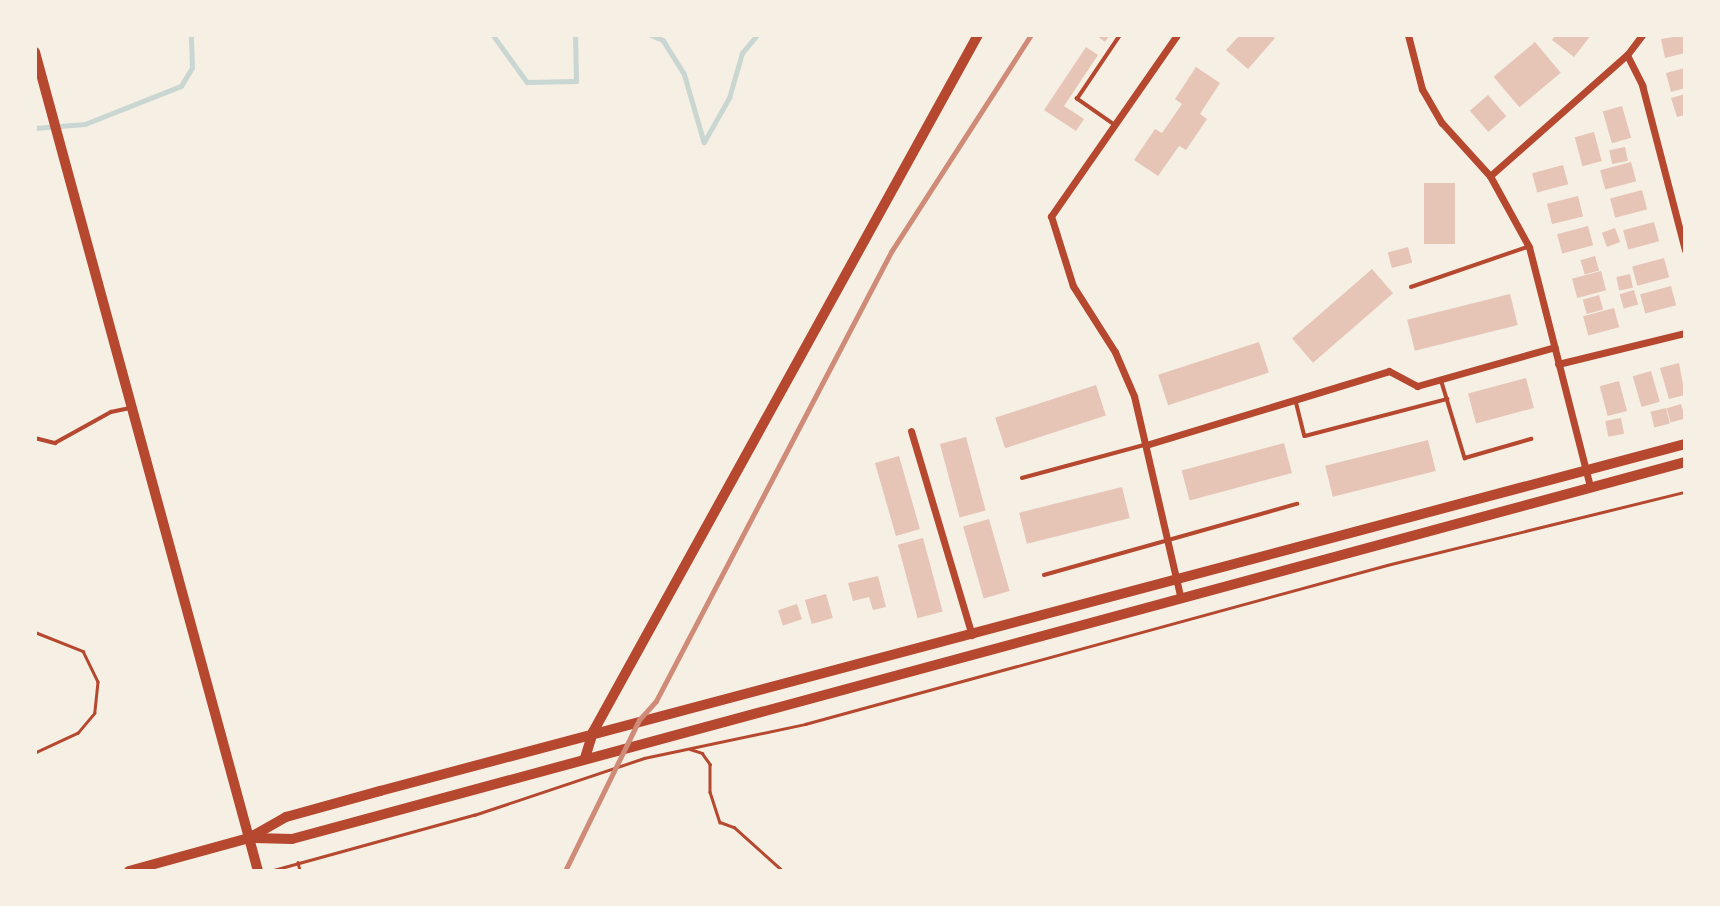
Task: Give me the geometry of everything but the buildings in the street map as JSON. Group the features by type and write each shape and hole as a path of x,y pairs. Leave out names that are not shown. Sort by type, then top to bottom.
{"main road":[{"path":"129,871 249,838 286,817 593,732 1177,582 1685,443"},
{"path":"249,838 292,839 1685,462"}],"street":[{"path":"585,758 593,732 978,35"},
{"path":"1177,35 1051,216 1073,286 1125,373 1146,445 1165,541 1181,599"},
{"path":"1408,35 1422,89 1442,123 1490,176 1529,247 1590,487"},
{"path":"1490,176 1627,55 1642,35"},
{"path":"35,51 258,871"},
{"path":"1627,55 1642,85 1685,250"},
{"path":"1558,364 1685,333"},
{"path":"1146,445 1295,396 1389,371 1417,386 1555,347"},
{"path":"911,431 972,635"}],"lane":[{"path":"1114,125 1077,99 1120,35"},
{"path":"1411,286 1529,247"},
{"path":"1441,379 1465,458 1531,439"},
{"path":"1295,396 1305,436 1447,399"},
{"path":"35,438 55,443 111,412 132,408"},
{"path":"1022,478 1127,446 1146,445"},
{"path":"1044,575 1297,504"}],"path":[{"path":"270,871 474,815 608,768 687,748 805,724 1387,565 1685,492"},
{"path":"35,632 83,651 98,682 96,713 78,733 35,753"},
{"path":"687,748 702,752 710,764 710,792 720,822 734,827 783,871"},
{"path":"298,862 300,871"}],"waterway":[{"path":"35,128 85,124 181,86 192,68 191,35"},
{"path":"493,35 527,82 576,81 575,35"},
{"path":"651,35 663,40 684,73 704,142 729,98 742,53 757,35"}],"railway":[{"path":"565,871 639,720 656,701 891,252 1031,35"}]}
